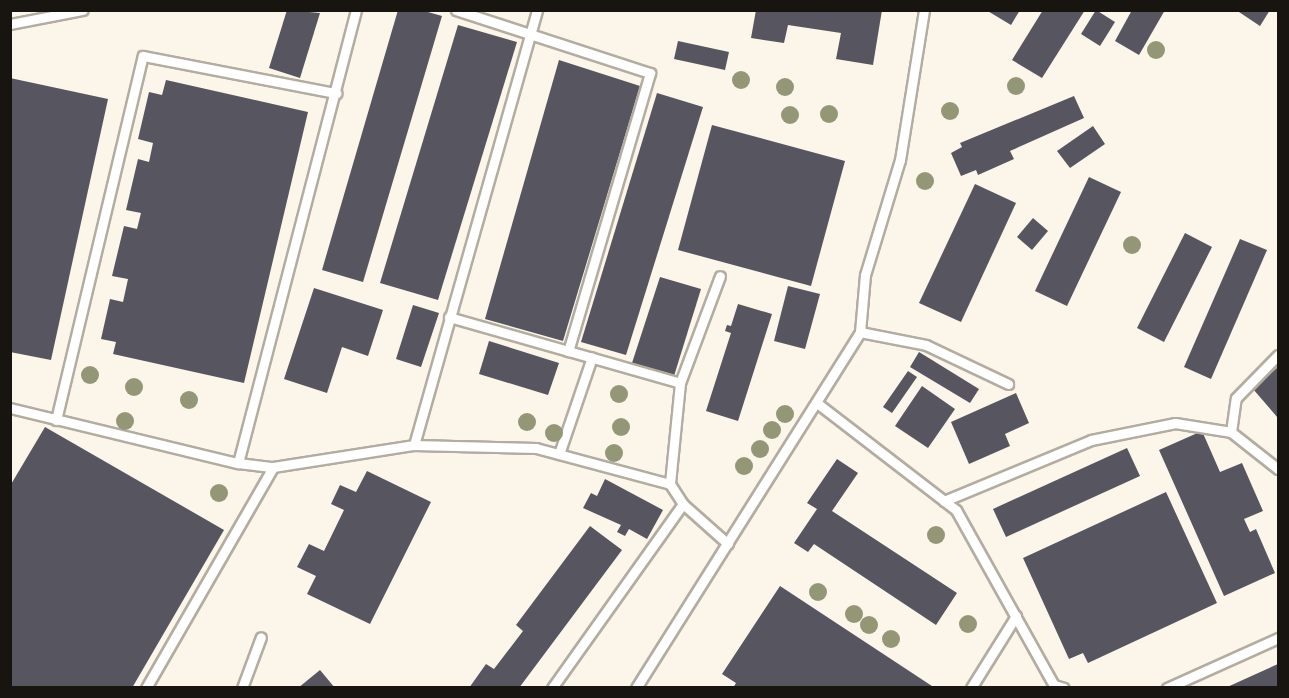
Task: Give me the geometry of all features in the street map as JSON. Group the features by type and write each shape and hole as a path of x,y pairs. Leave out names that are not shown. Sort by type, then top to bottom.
{"lane":[{"path":"10,24 83,10"},
{"path":"238,463 356,10"},
{"path":"456,10 528,36 650,73 568,351"},
{"path":"414,445 537,10"},
{"path":"636,687 860,332 865,274 900,160 924,10"},
{"path":"56,420 142,56 336,93"},
{"path":"720,276 680,382 670,484 683,504 728,544"},
{"path":"450,317 680,382"},
{"path":"860,332 926,345 1008,384"},
{"path":"1231,432 1236,398 1278,355"},
{"path":"559,454 592,357"},
{"path":"817,403 956,510 1054,685 1064,687"},
{"path":"10,408 238,463 273,467 414,445 536,448 670,484"},
{"path":"944,501 1091,440 1175,423 1231,432 1278,469"},
{"path":"146,687 273,467"},
{"path":"552,687 683,504"},
{"path":"971,687 1016,616"},
{"path":"242,687 261,637"},
{"path":"1167,687 1278,638"}],"building":[{"path":"287,10 320,13 300,78 269,68"},
{"path":"398,10 421,10 442,16 363,282 322,270"},
{"path":"756,10 882,10 873,65 836,59 841,33 788,25 784,43 751,38"},
{"path":"986,10 1020,10 1011,25"},
{"path":"1043,10 1085,10 1042,78 1012,60"},
{"path":"1096,10 1115,22 1100,46 1081,34"},
{"path":"1132,10 1165,10 1139,55 1115,41"},
{"path":"1236,10 1270,10 1260,26"},
{"path":"458,25 517,42 438,300 380,283"},
{"path":"678,41 729,52 725,70 674,59"},
{"path":"559,60 640,86 563,341 485,319"},
{"path":"10,78 108,99 51,360 10,352"},
{"path":"166,80 308,112 244,383 113,354 116,342 101,339 110,299 123,302 128,279 112,276 124,226 137,229 141,213 126,210 138,159 149,162 153,143 138,139 149,92 162,95"},
{"path":"657,93 703,107 626,355 581,342"},
{"path":"1074,96 1084,118 1010,151 1014,159 978,175 976,170 961,176 951,153 962,147 960,143"},
{"path":"712,125 845,161 811,286 678,250"},
{"path":"1093,126 1105,144 1070,168 1057,151"},
{"path":"1089,177 1121,192 1067,306 1035,291"},
{"path":"975,184 1016,203 961,322 919,303"},
{"path":"1033,218 1048,231 1032,250 1017,237"},
{"path":"1185,233 1212,247 1164,342 1137,328"},
{"path":"1240,239 1267,250 1211,379 1184,367"},
{"path":"660,277 701,289 674,376 632,363"},
{"path":"788,286 820,294 805,349 774,341"},
{"path":"314,288 383,310 368,356 342,347 327,393 284,379"},
{"path":"738,304 772,314 738,421 706,411 731,333 725,331 727,325 731,326"},
{"path":"413,305 439,313 421,367 396,359"},
{"path":"489,341 559,363 548,395 479,374"},
{"path":"919,352 979,389 970,403 910,367"},
{"path":"1278,367 1278,418 1253,389"},
{"path":"908,371 917,377 892,413 883,407"},
{"path":"922,386 955,409 928,448 895,426"},
{"path":"1016,393 1029,423 1005,434 1010,446 969,464 951,422"},
{"path":"45,427 224,530 132,688 10,688 10,486"},
{"path":"1202,431 1220,472 1242,463 1263,511 1244,519 1250,532 1256,529 1275,573 1224,596 1159,450"},
{"path":"1127,448 1140,476 1006,537 993,509"},
{"path":"837,459 858,473 832,511 957,593 936,625 814,544 808,552 794,543 817,509 807,503"},
{"path":"367,471 431,502 370,624 307,594 316,576 297,567 309,544 324,551 344,510 331,504 340,485 356,492"},
{"path":"605,479 663,510 647,539 629,529 625,536 617,532 621,525 583,508 591,493 597,496"},
{"path":"1166,492 1217,603 1088,663 1083,653 1069,659 1023,558"},
{"path":"590,526 622,550 519,688 469,688 486,664 494,669 523,631 516,625"},
{"path":"780,586 935,688 733,688 736,683 722,674"},
{"path":"1278,664 1278,688 1225,688"},
{"path":"320,670 335,688 298,688"}]}
